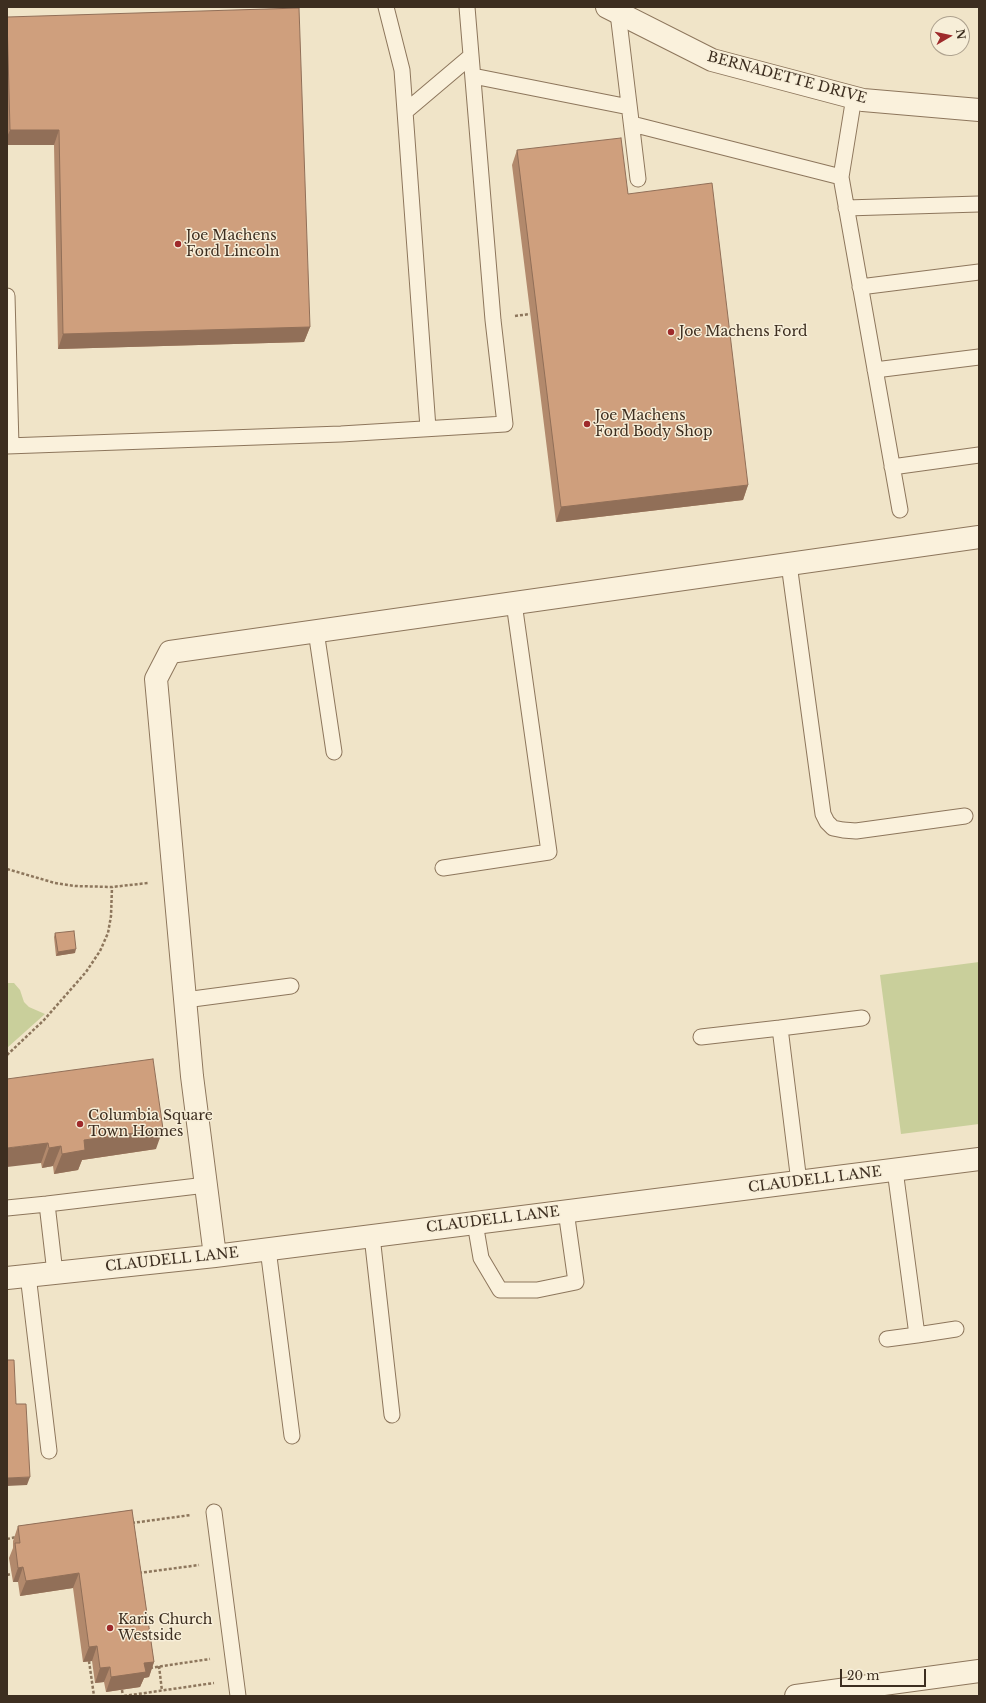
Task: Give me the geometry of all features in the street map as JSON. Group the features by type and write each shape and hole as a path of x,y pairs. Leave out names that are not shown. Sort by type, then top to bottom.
{"street":[{"name":"BERNADETTE DRIVE","path":"612,10 712,60 863,100 979,110"},
{"path":"215,1256 192,1076 156,678 170,652 979,537"},
{"name":"CLAUDELL LANE","path":"7,1278 215,1256 979,1159"},
{"path":"796,1696 979,1671"}],"lane":[{"path":"386,7 402,70 428,428"},
{"path":"7,296 9,446 341,434 505,424 493,320 467,7"},
{"path":"612,10 632,124 638,179"},
{"path":"406,111 471,56"},
{"path":"473,76 629,107"},
{"path":"854,97 841,178 900,510"},
{"path":"632,124 841,178"},
{"path":"846,208 979,204"},
{"path":"860,287 979,272"},
{"path":"875,370 979,357"},
{"path":"892,467 979,455"},
{"path":"789,564 823,814 827,822 833,828 856,831 965,816"},
{"path":"443,868 549,852 514,603"},
{"path":"316,631 334,752"},
{"path":"185,1000 291,986"},
{"path":"701,1037 862,1018"},
{"path":"780,1028 799,1182"},
{"path":"894,1170 917,1335"},
{"path":"7,1208 206,1184"},
{"path":"47,1204 55,1273"},
{"path":"475,1223 481,1258 500,1290 537,1290 576,1282 566,1211"},
{"path":"372,1236 392,1415"},
{"path":"268,1249 292,1436"},
{"path":"28,1275 49,1451"},
{"path":"887,1339 956,1329"},
{"path":"214,1512 238,1696"}],"path":[{"path":"7,869 55,883 75,886 112,887 174,879"},
{"path":"7,1055 44,1020 86,972 100,951 108,933 111,916 112,887"},
{"path":"130,1523 214,1512"},
{"path":"7,1539 22,1537"},
{"path":"134,1574 221,1562"},
{"path":"7,1575 11,1574"},
{"path":"147,1668 233,1656"},
{"path":"89,1661 94,1696"},
{"path":"159,1666 162,1691"},
{"path":"122,1690 123,1696 236,1680"}],"green space":[{"path":"979,962 979,1124 901,1134 880,975"},
{"path":"7,983 14,983 20,990 24,1002 29,1007 45,1014 7,1048"}],"building":[{"name":"Joe Machens Ford Lincoln","path":"299,8 310,327 63,334 59,130 10,130 7,17"},
{"name":"Joe Machens Ford","path":"621,138 628,194 712,183 748,485 561,507 517,150"},
{"path":"74,931 76,949 58,952 55,933"},
{"name":"Columbia Square Town Homes","path":"153,1059 163,1129 84,1140 85,1150 62,1154 61,1146 49,1148 48,1143 7,1148 7,1079"},
{"path":"7,1360 14,1360 16,1404 26,1404 30,1477 7,1478"},
{"name":"Karis Church Westside","path":"132,1510 154,1662 144,1663 146,1672 111,1677 110,1667 100,1668 97,1646 89,1647 79,1573 26,1581 23,1567 18,1568 15,1543 20,1543 18,1526"}],"place":[{"name":"Joe Machens Ford Lincoln","path":"178,244"},
{"name":"Joe Machens Ford","path":"671,332"},
{"name":"Joe Machens Ford Body Shop","path":"587,424"},
{"name":"Columbia Square Town Homes","path":"80,1124"},
{"name":"Karis Church Westside","path":"110,1628"}]}
